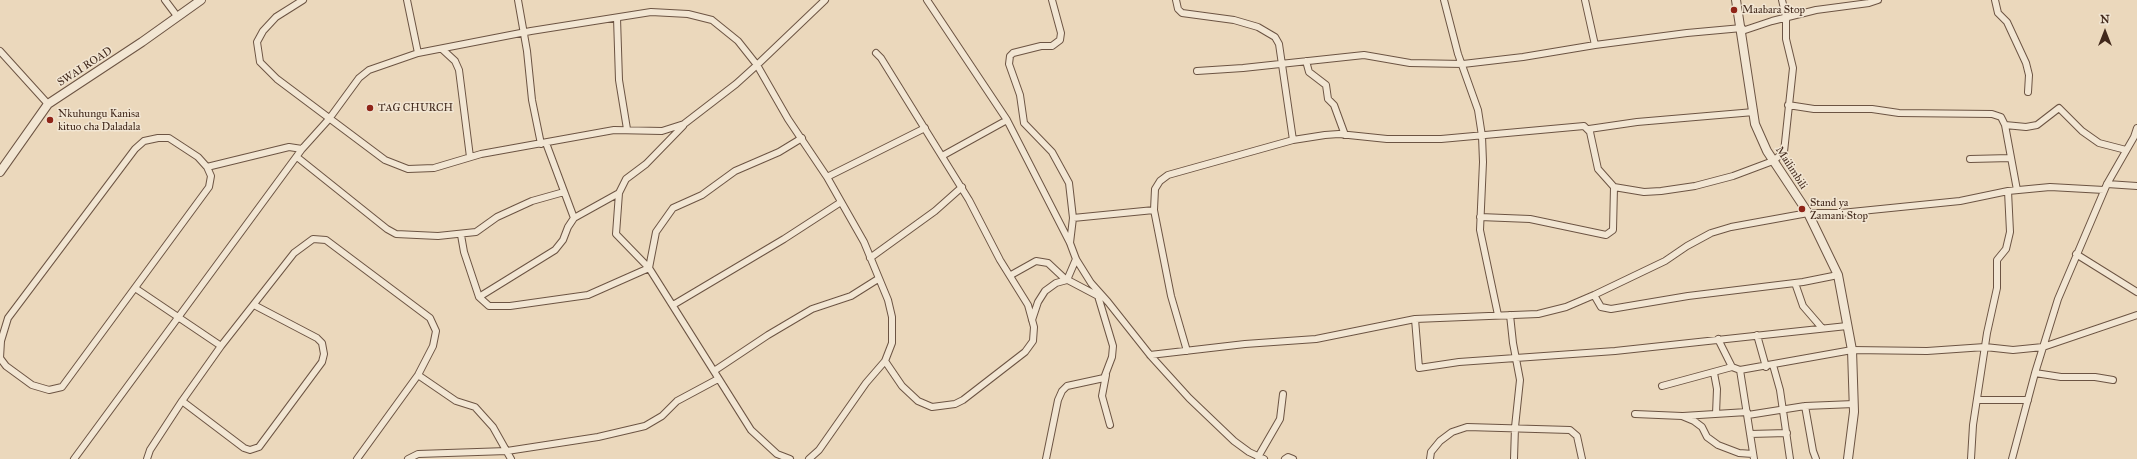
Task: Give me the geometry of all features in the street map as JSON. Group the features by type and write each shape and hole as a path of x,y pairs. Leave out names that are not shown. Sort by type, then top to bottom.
{"street":[{"path":"164,0 177,16"},
{"name":"SWAI ROAD","path":"0,172 48,104 142,42 201,0"},
{"path":"303,0 276,17 263,31 257,42 257,52 260,62 277,79 385,160 408,169 434,168 470,157 614,130 627,129 657,132 684,124"},
{"path":"407,0 418,53"},
{"path":"518,0 527,51 532,100 544,143 574,218"},
{"path":"790,459 772,450 751,430 718,380 714,371 649,268 616,234 619,193 629,175 646,164 684,124 736,84 825,0"},
{"path":"927,0 1007,120 1070,244 1076,259 1091,283 1150,355 1189,398 1229,436 1261,458 1280,419 1283,394"},
{"path":"1052,0 1061,33 1060,40 1052,46 1013,53 1010,56 1009,64 1020,95 1024,123 1052,152 1056,163 1067,177 1073,218 1070,244"},
{"path":"1176,0 1178,9 1182,13 1234,20 1258,27 1271,33 1279,44 1293,140"},
{"path":"1444,0 1458,54 1463,64 1478,110 1482,136 1480,230 1498,315"},
{"path":"1586,0 1594,45"},
{"name":"Mailimbili","path":"1736,0 1742,30 1755,124 1773,161 1808,213 1838,275 1852,350 1854,404 1848,459"},
{"path":"1589,129 1598,169 1614,187 1644,192 1695,186 1733,176 1773,161 1784,152 1793,68 1786,39 1786,17 1782,0"},
{"path":"1197,71 1364,55 1410,63 1463,64 1523,57 1594,45 1742,30 1816,10 1869,3 1878,0"},
{"path":"1995,0 1998,13 2007,22 2026,63 2029,75 2028,92"},
{"path":"74,459 302,149 329,119 359,78 369,70 418,53 523,33 651,12 688,14 712,20 738,41 757,65 788,119 827,177 864,242 878,279 888,300 892,317 892,343 885,361 866,383 819,450 809,459"},
{"path":"617,18 619,80 627,129"},
{"path":"442,49 455,61 459,70 470,157"},
{"path":"0,51 48,104"},
{"path":"876,53 882,58 962,187 1000,260 1011,275 1028,305 1032,321 1033,341 1025,352 956,404 932,407 918,401 902,386 885,361"},
{"path":"1306,61 1309,72 1326,85 1328,99 1334,105 1345,135"},
{"path":"1788,106 1814,109 1872,109 1899,113 1992,114 2001,117 2005,125 2017,190"},
{"path":"2005,125 2026,127 2037,125 2059,108 2082,131 2099,143 2126,150"},
{"path":"1187,350 1171,296 1154,210 1155,189 1160,180 1168,175 1293,140 1325,135 1345,135 1401,140 1441,139 1584,126 1589,129 1637,122 1754,112"},
{"path":"942,156 1007,120"},
{"path":"827,177 925,128"},
{"path":"2012,459 2035,373 2058,299 2106,187 2137,128"},
{"path":"158,138 169,138 198,157 207,167 211,176 209,187 62,387 49,390 32,385 6,366 0,358 1,341 8,318 135,149 144,141 158,138"},
{"path":"649,268 656,232 673,208 702,195 735,171 779,152 802,138"},
{"path":"207,167 289,147 302,149"},
{"path":"297,157 396,234 431,236 461,235 482,229 497,217 532,201 564,192"},
{"path":"1970,160 2011,158"},
{"path":"1150,355 1187,350 1316,339 1415,319 1538,314 1566,307 1594,295 1665,261 1687,246 1711,233 1731,227 1808,213 1841,213 1960,201 2008,191 2050,187 2137,186"},
{"path":"870,258 935,211 962,187"},
{"path":"1480,217 1530,219 1606,235 1612,230 1614,187"},
{"path":"1971,459 1972,425 1985,347 1998,288 1997,260 2006,249 2010,232 2008,191"},
{"path":"479,297 555,250 563,240 568,227 574,218 619,193"},
{"path":"673,305 784,240 841,202"},
{"path":"1073,218 1154,210"},
{"path":"461,235 464,252 479,297 489,306 501,307 588,295 649,268"},
{"path":"147,459 150,450 182,401 221,346 294,253 313,239 326,240 430,318 436,331 433,346 418,376 357,459"},
{"path":"2076,254 2137,292"},
{"path":"1068,280 1076,259"},
{"path":"1011,275 1036,260 1048,263 1068,280 1108,302"},
{"path":"1594,295 1601,306 1611,309 1688,296 1795,283 1838,275"},
{"path":"714,371 768,335 812,309 851,296 878,279"},
{"path":"1032,321 1038,302 1045,292 1056,283 1068,280"},
{"path":"1795,283 1803,306 1822,328"},
{"path":"135,288 177,318 221,346"},
{"path":"1046,459 1058,400 1062,391 1067,386 1104,378 1112,357 1113,346 1098,296"},
{"path":"182,401 244,448 250,450 259,447 322,362 324,354 322,343 317,338 254,305"},
{"path":"1510,315 1520,380 1515,427 1514,459"},
{"path":"1662,386 1732,367 1740,370 1769,366 1852,350 1927,351 1985,347 2013,350 2043,347 2137,315"},
{"path":"1415,319 1419,368 1459,362 1516,359 1847,326"},
{"path":"1757,335 1783,409 1790,459"},
{"path":"1718,339 1732,367"},
{"path":"1107,369 1102,396 1110,425"},
{"path":"1682,416 1694,421 1702,427 1707,437 1718,444 1753,457 1740,370"},
{"path":"1714,373 1717,389 1716,414"},
{"path":"2035,373 2061,377 2095,377 2112,380"},
{"path":"418,376 456,401 475,407 493,427 511,459"},
{"path":"408,459 418,454 507,451 598,436 645,426 662,416 677,401 718,380"},
{"path":"1977,400 2028,400"},
{"path":"1635,414 1682,416 1747,413 1805,406 1854,404"},
{"path":"1805,406 1813,452 1816,459"},
{"path":"1430,459 1432,452 1440,441 1452,432 1467,427 1515,427 1574,432 1577,436 1582,459"},
{"path":"1750,434 1786,432"},
{"path":"464,452 464,459"},
{"path":"1285,459 1288,457 1293,459"}],"place":[{"name":"Maabara Stop","path":"1734,10"},
{"name":"TAG CHURCH","path":"370,108"},
{"name":"Nkuhungu Kanisa kituo cha Daladala","path":"50,120"},
{"name":"Stand ya Zamani Stop","path":"1802,209"}]}
